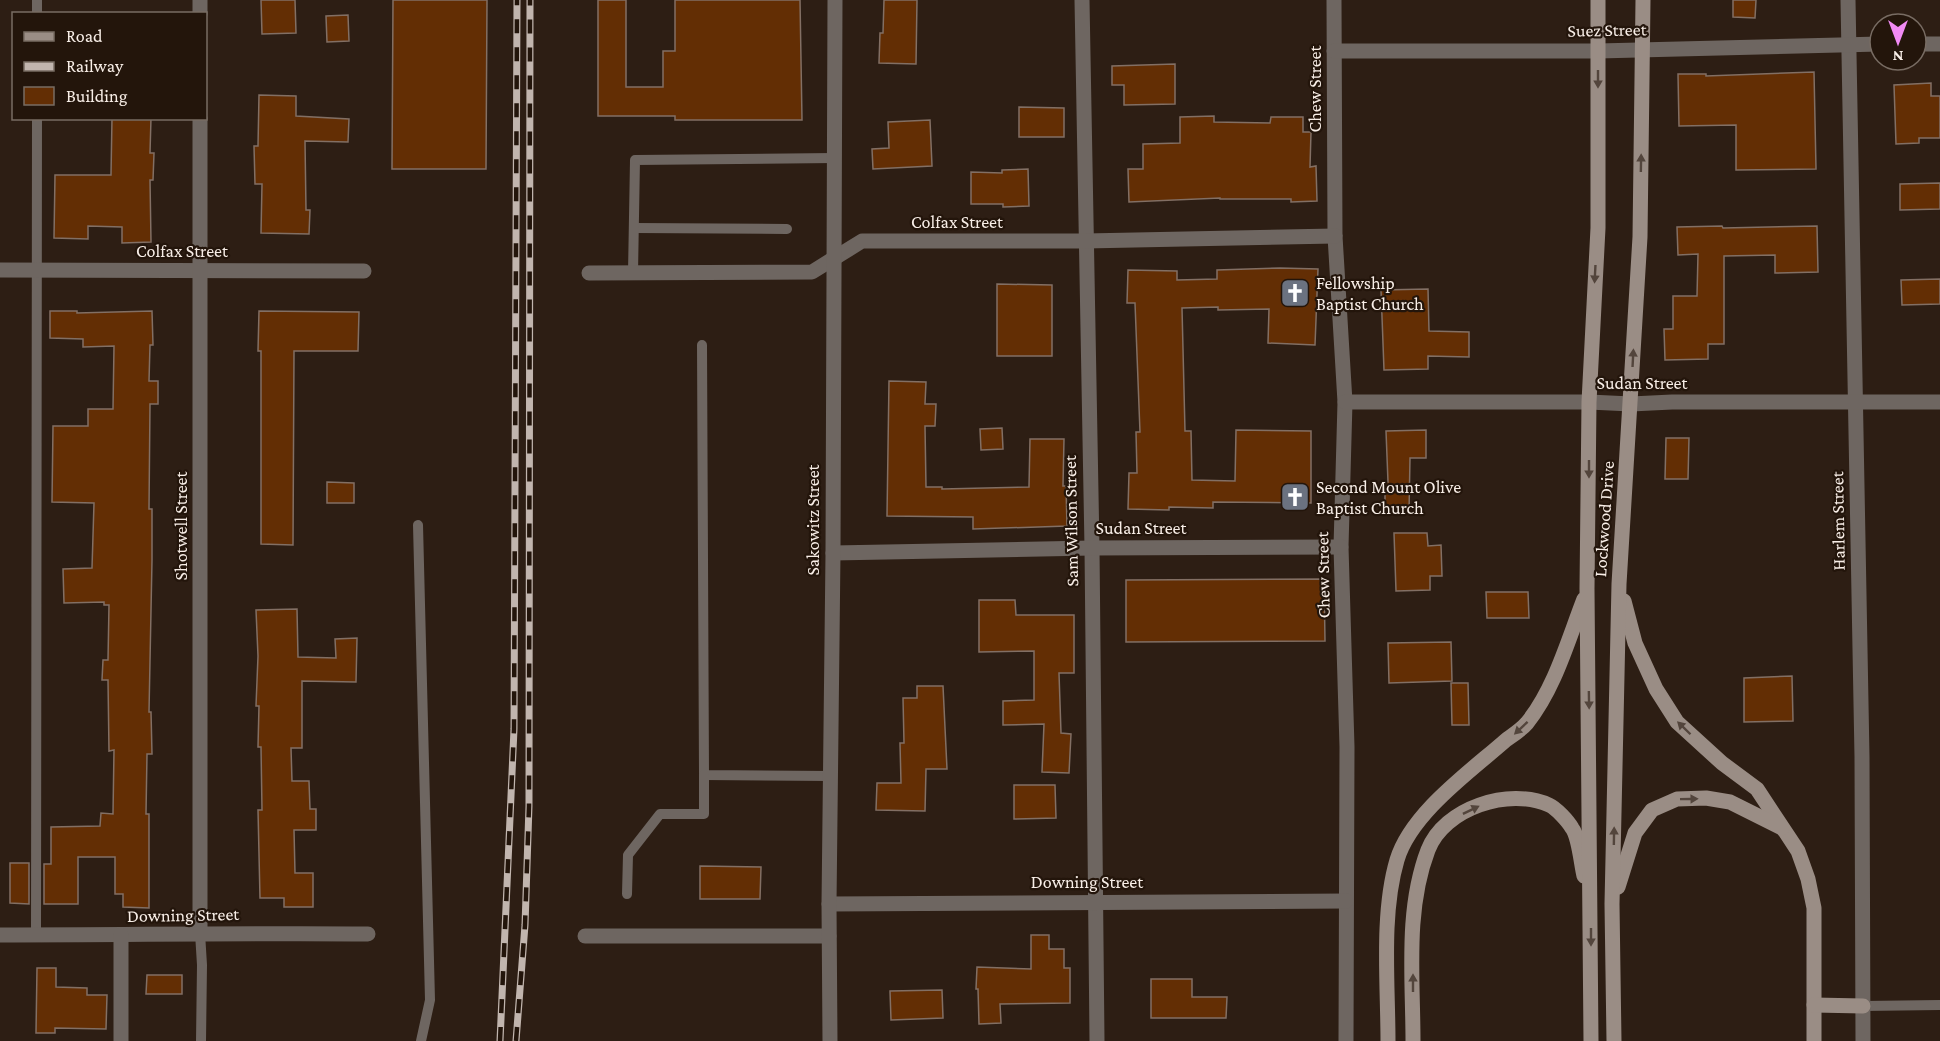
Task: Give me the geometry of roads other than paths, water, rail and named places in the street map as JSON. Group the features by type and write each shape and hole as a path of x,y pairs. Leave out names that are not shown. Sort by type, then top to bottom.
{"main road":[{"name":"Lockwood Drive","path":"1591,1041 1587,589 1589,402 1598,228 1598,0"},
{"name":"Lockwood Drive","path":"1614,1041 1612,904 1619,584 1640,237 1643,0"},
{"path":"1619,584 1635,643 1656,689 1677,722 1722,763 1757,789 1798,851 1808,879 1814,908 1814,1041"},
{"path":"1388,1041 1388,910 1397,858 1411,831 1429,809 1449,789 1526,724 1543,699 1587,589"},
{"path":"1612,904 1635,833 1652,810 1677,799 1706,798 1730,802 1782,828"},
{"path":"1413,1041 1413,935 1419,877 1429,847 1446,824 1471,809 1493,800 1524,799 1551,806 1573,829 1591,907"},
{"path":"1814,1005 1863,1006"}],"street":[{"name":"Sakowitz Street","path":"830,1041 835,0"},
{"name":"Sam Wilson Street","path":"1082,0 1092,548 1097,1041"},
{"name":"Chew Street","path":"1334,0 1335,236 1345,402 1341,547 1347,747 1346,1041"},
{"name":"Harlem Street","path":"1848,0 1862,757 1863,1041"},
{"name":"Suez Street","path":"1334,51 1598,51 1868,44"},
{"name":"Shotwell Street","path":"200,120 200,933"},
{"name":"Colfax Street","path":"589,273 812,272 862,242 1085,241 1335,236"},
{"name":"Colfax Street","path":"0,270 364,271"},
{"name":"Sudan Street","path":"1345,402 1631,404 1940,402"},
{"name":"Sudan Street","path":"833,553 1092,548 1341,547"},
{"name":"Downing Street","path":"829,904 1346,901"},
{"name":"Downing Street","path":"0,935 368,934"},
{"path":"121,935 121,1041"},
{"path":"585,936 829,936"}],"lane":[{"path":"36,935 37,120"},
{"path":"633,273 635,160 835,158"},
{"path":"634,228 787,229"},
{"path":"627,894 628,855 660,814 704,814 702,345"},
{"path":"418,525 430,1000 422,1041"},
{"path":"704,775 830,776"},
{"path":"200,933 201,1041"},
{"path":"1863,1006 1940,1005"}],"railway":[{"path":"500,1041 514,729 517,0"},
{"path":"516,1041 525,925 529,806 530,0"}],"place":[{"name":"Fellowship Baptist Church","path":"1295,293"},
{"name":"Second Mount Olive Baptist Church","path":"1295,497"}]}
